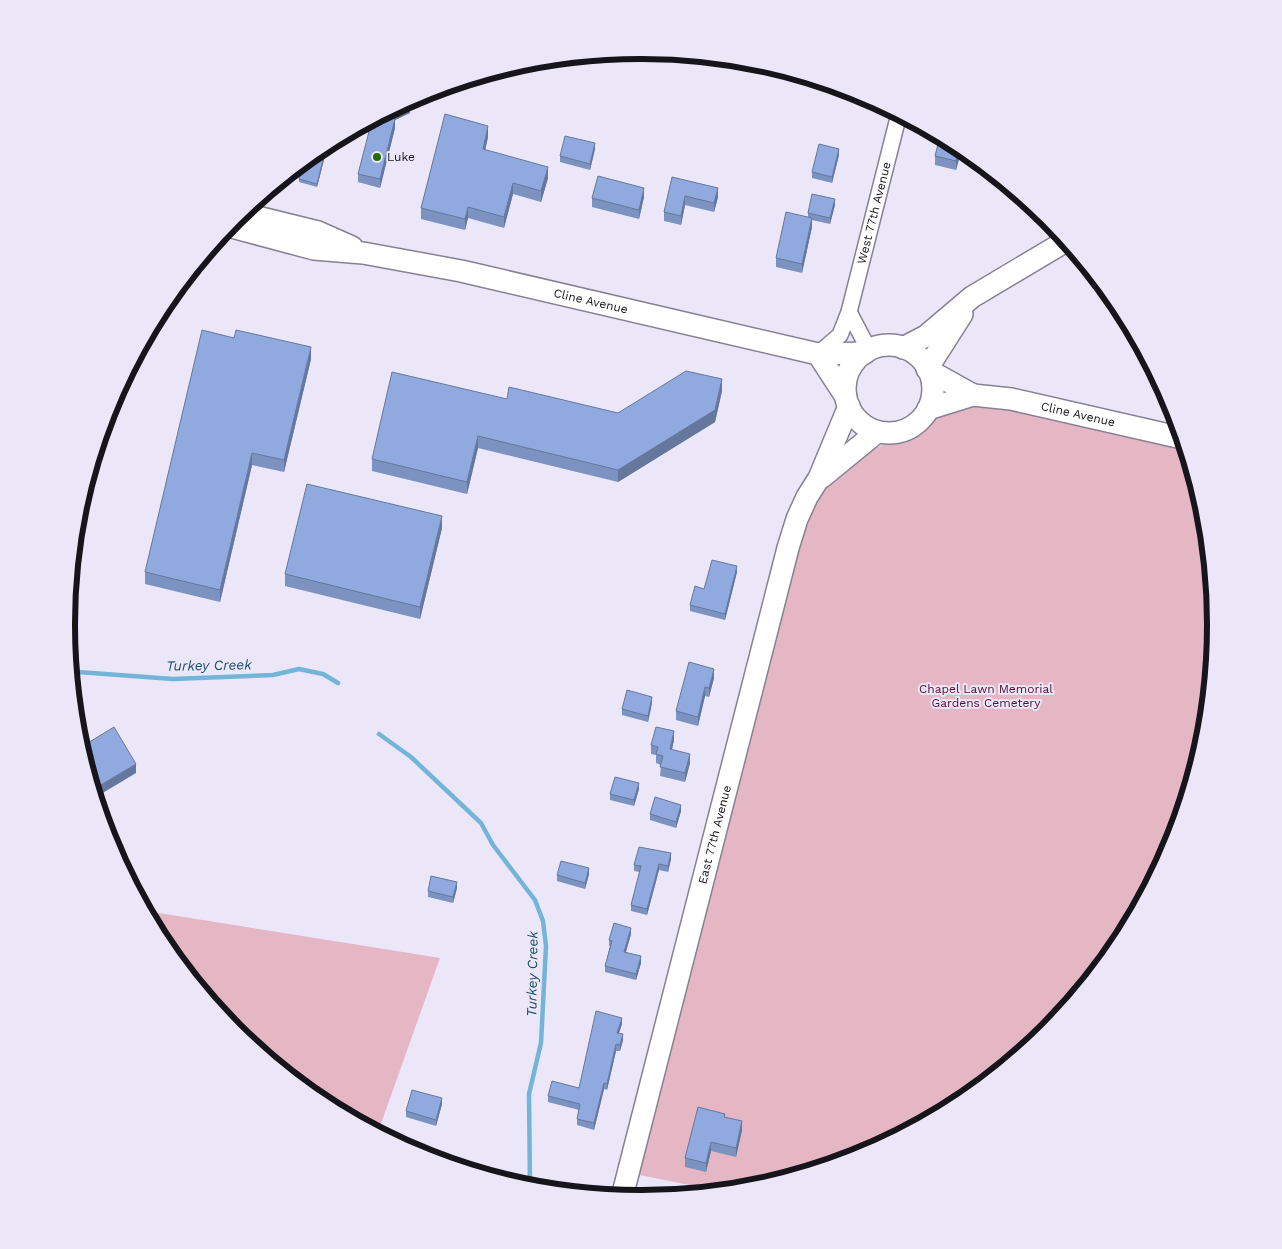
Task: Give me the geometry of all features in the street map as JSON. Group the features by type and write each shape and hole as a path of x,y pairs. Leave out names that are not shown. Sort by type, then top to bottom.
{"street":[{"name":"West 77th Avenue","path":"818,354 840,335 849,312 897,120"},
{"name":"Cline Avenue","path":"250,215 318,232 363,252"},
{"name":"Cline Avenue","path":"237,228 314,249 363,252 525,285 818,354 867,352"},
{"path":"903,348 926,336 972,297 1060,245"},
{"path":"928,369 972,297"},
{"path":"849,312 867,352"},
{"path":"818,354 847,402 860,422 877,432 897,432 906,429 915,424 928,409 931,402 932,386 928,369 917,356 903,348 886,346 867,352 851,368 847,377 847,402"},
{"name":"Cline Avenue","path":"928,369 973,395"},
{"name":"Cline Avenue","path":"928,409 973,395 1011,399 1175,436"},
{"name":"East 77th Avenue","path":"624,1190 788,548 797,518 807,497 820,478 847,402"},
{"name":"East 77th Avenue","path":"820,478 877,432"}],"green space":[{"name":"Chapel Lawn Memorial Gardens Cemetery","path":"990,405 1177,445 1196,514 1202,551 1206,587 1206,662 1196,735 1177,806 1164,841 1131,907 1090,969 1041,1025 1014,1050 955,1095 891,1132 858,1147 787,1171 751,1179 698,1187 635,1174 799,537 818,497 832,478 859,455 904,436 930,418 959,408"},
{"path":"154,912 440,958 380,1126 327,1095 268,1050 241,1025 192,969"}],"building":[{"path":"445,114 488,126 483,149 548,167 541,191 513,183 504,217 468,207 465,219 421,208"},
{"path":"389,118 395,119 380,179 358,174 370,129"},
{"path":"565,136 595,143 590,164 560,156"},
{"path":"819,144 839,149 832,177 812,172"},
{"path":"938,144 957,156 956,161 935,156"},
{"path":"324,156 317,184 299,179 301,173"},
{"path":"598,176 644,188 639,210 592,198"},
{"path":"672,177 718,188 714,203 685,196 681,216 664,212"},
{"path":"812,194 835,199 830,218 808,213"},
{"path":"786,212 812,218 802,264 776,258"},
{"path":"202,330 234,338 236,330 311,347 284,460 252,453 220,590 145,572"},
{"path":"686,371 722,379 715,410 618,470 478,436 467,482 372,459 392,372 507,399 509,387 618,413"},
{"path":"307,484 442,516 420,607 285,574"},
{"path":"712,560 737,566 725,614 690,605 695,586 704,589"},
{"path":"689,662 714,669 709,688 705,687 698,717 676,711"},
{"path":"627,690 652,697 648,716 622,709"},
{"path":"114,727 136,764 99,786 88,743"},
{"path":"656,727 674,731 670,749 690,754 685,773 660,767 663,756 656,754 658,747 651,745"},
{"path":"615,777 639,783 634,800 610,794"},
{"path":"655,797 681,805 676,822 650,814"},
{"path":"639,847 671,853 668,866 659,864 647,909 631,905 641,866 634,865"},
{"path":"561,861 589,868 585,883 557,875"},
{"path":"431,876 457,882 453,897 428,891"},
{"path":"614,923 631,928 624,952 641,956 636,974 605,966 612,941 609,940"},
{"path":"596,1011 622,1018 617,1033 623,1034 620,1045 616,1044 607,1084 604,1083 594,1123 577,1119 580,1104 548,1096 552,1081 579,1088"},
{"path":"412,1090 442,1098 436,1120 406,1111"},
{"path":"698,1107 725,1114 724,1117 742,1121 736,1148 711,1142 706,1163 685,1158"}],"waterway":[{"name":"Turkey Creek","path":"78,672 173,679 273,675 299,669 323,674 338,683"},
{"name":"Turkey Creek","path":"379,734 411,757 481,823 493,845 535,900 543,921 546,946 541,1043 529,1094 530,1179"}],"place":[{"name":"Luke","path":"377,157"}]}
